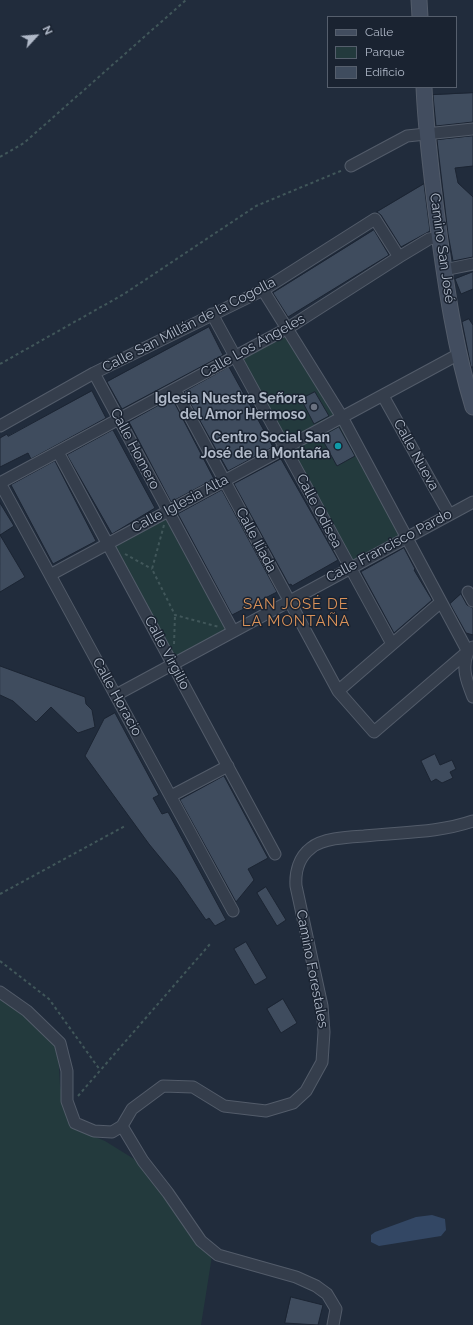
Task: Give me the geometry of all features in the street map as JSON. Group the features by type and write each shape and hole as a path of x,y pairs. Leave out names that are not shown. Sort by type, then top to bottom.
{"main road":[{"path":"419,0 420,16"},
{"name":"Camino San José","path":"424,88 427,133 444,270 459,354 473,407"}],"street":[{"path":"351,166 402,138 427,133 473,129"},
{"name":"Calle San Millán de la Cogolla","path":"0,426 94,373 263,290 375,219 399,257"},
{"name":"Calle Los Ángeles","path":"0,483 288,328 399,257 429,239 439,237"},
{"path":"444,270 473,264"},
{"path":"263,290 342,417 441,602 470,650 464,664 473,697"},
{"name":"Calle Odisea","path":"212,314 392,644"},
{"name":"Calle Iglesia Alta","path":"50,575 459,354"},
{"name":"Calle Homero","path":"94,373 233,631"},
{"name":"Calle Ilíada","path":"175,389 338,691 374,732 470,650"},
{"name":"Calle Nueva","path":"383,396 449,514"},
{"name":"Calle Virgilio","path":"58,452 275,854"},
{"name":"Calle Horacio","path":"0,483 233,911"},
{"name":"Calle Francisco Pardo","path":"116,696 233,631 473,502"},
{"path":"338,691 441,602"},
{"path":"171,796 228,766"},
{"name":"Camino Forestales","path":"122,1126 132,1109 163,1086 193,1087 224,1106 266,1111 293,1103 306,1091 322,1062 324,1032 322,1006 296,886 296,874 305,854 312,847 339,838 447,828 473,821"},
{"path":"0,992 27,1011 60,1043 67,1071 66,1094 75,1123 94,1131 112,1132 122,1126 143,1161 168,1193 201,1240 218,1255 296,1277 316,1286 327,1294 336,1309 333,1325"}],"path":[{"path":"0,157 24,143 186,0"},
{"path":"0,364 124,294 256,206 351,166"},
{"path":"152,569 168,511"},
{"path":"108,544 152,569 176,615 173,664"},
{"path":"176,615 233,631"},
{"path":"0,894 125,826"},
{"path":"66,1094 78,1096 210,944"},
{"path":"0,962 49,998 100,1070"}],"green space":[{"path":"288,328 406,537 350,567 235,356"},
{"path":"169,511 233,631 173,664 108,544"},
{"path":"0,997 47,1034 58,1050 60,1085 65,1111 81,1131 105,1141 134,1159 212,1256 201,1325 0,1325"}],"water":[{"path":"432,1215 445,1219 446,1230 441,1236 379,1246 371,1242 371,1235 375,1232 416,1217"}],"building":[{"path":"473,93 473,122 436,126 433,95"},
{"path":"473,136 473,166 455,168 458,183 473,197 473,257 453,261 448,234 437,140"},
{"path":"424,184 430,231 401,247 381,215 377,212"},
{"path":"374,230 389,255 288,317 273,293"},
{"path":"473,272 473,289 461,294 455,279"},
{"path":"469,319 473,325 473,367 471,367 462,322"},
{"path":"209,327 223,355 122,409 107,382"},
{"path":"229,367 273,447 228,471 184,392"},
{"path":"92,391 106,418 31,459 28,453 0,467 0,438 7,434 8,436"},
{"name":"Iglesia Nuestra Señora del Amor Hermoso","path":"315,392 329,416 314,424 301,399"},
{"path":"172,398 214,479 171,502 129,422"},
{"name":"Centro Social San José de la Montaña","path":"339,427 355,456 337,466 321,437"},
{"path":"113,430 155,508 112,534 67,455"},
{"path":"281,459 338,560 292,586 291,584 289,585 234,484"},
{"path":"55,461 96,541 53,564 11,485"},
{"path":"222,490 277,592 232,615 178,514"},
{"path":"0,503 14,526 0,535"},
{"path":"0,535 25,577 0,592"},
{"path":"404,548 415,569 414,570 432,600 394,633 361,572"},
{"path":"461,594 467,605 473,608 473,635 466,633 450,604"},
{"path":"0,666 85,697 86,704 92,710 95,727 78,733 51,707 36,722 13,701 0,695"},
{"path":"115,713 159,795 153,798 162,814 168,812 226,920 215,926 209,918 206,920 177,878 149,844 85,756 104,719"},
{"path":"435,754 440,765 452,760 456,769 450,772 453,778 442,783 436,779 431,782 421,761"},
{"path":"224,776 268,858 248,869 254,880 236,902 180,800"},
{"path":"266,887 286,920 277,926 257,893"},
{"path":"246,942 267,978 255,985 234,949"},
{"path":"283,999 297,1023 281,1033 267,1009"},
{"path":"291,1297 323,1305 318,1325 285,1323"}],"place":[{"name":"Iglesia Nuestra Señora del Amor Hermoso","path":"314,407"},
{"name":"Centro Social San José de la Montaña","path":"338,446"}],"district":[{"name":"SAN JOSÉ DE LA MONTAÑA","path":"296,612"}]}
